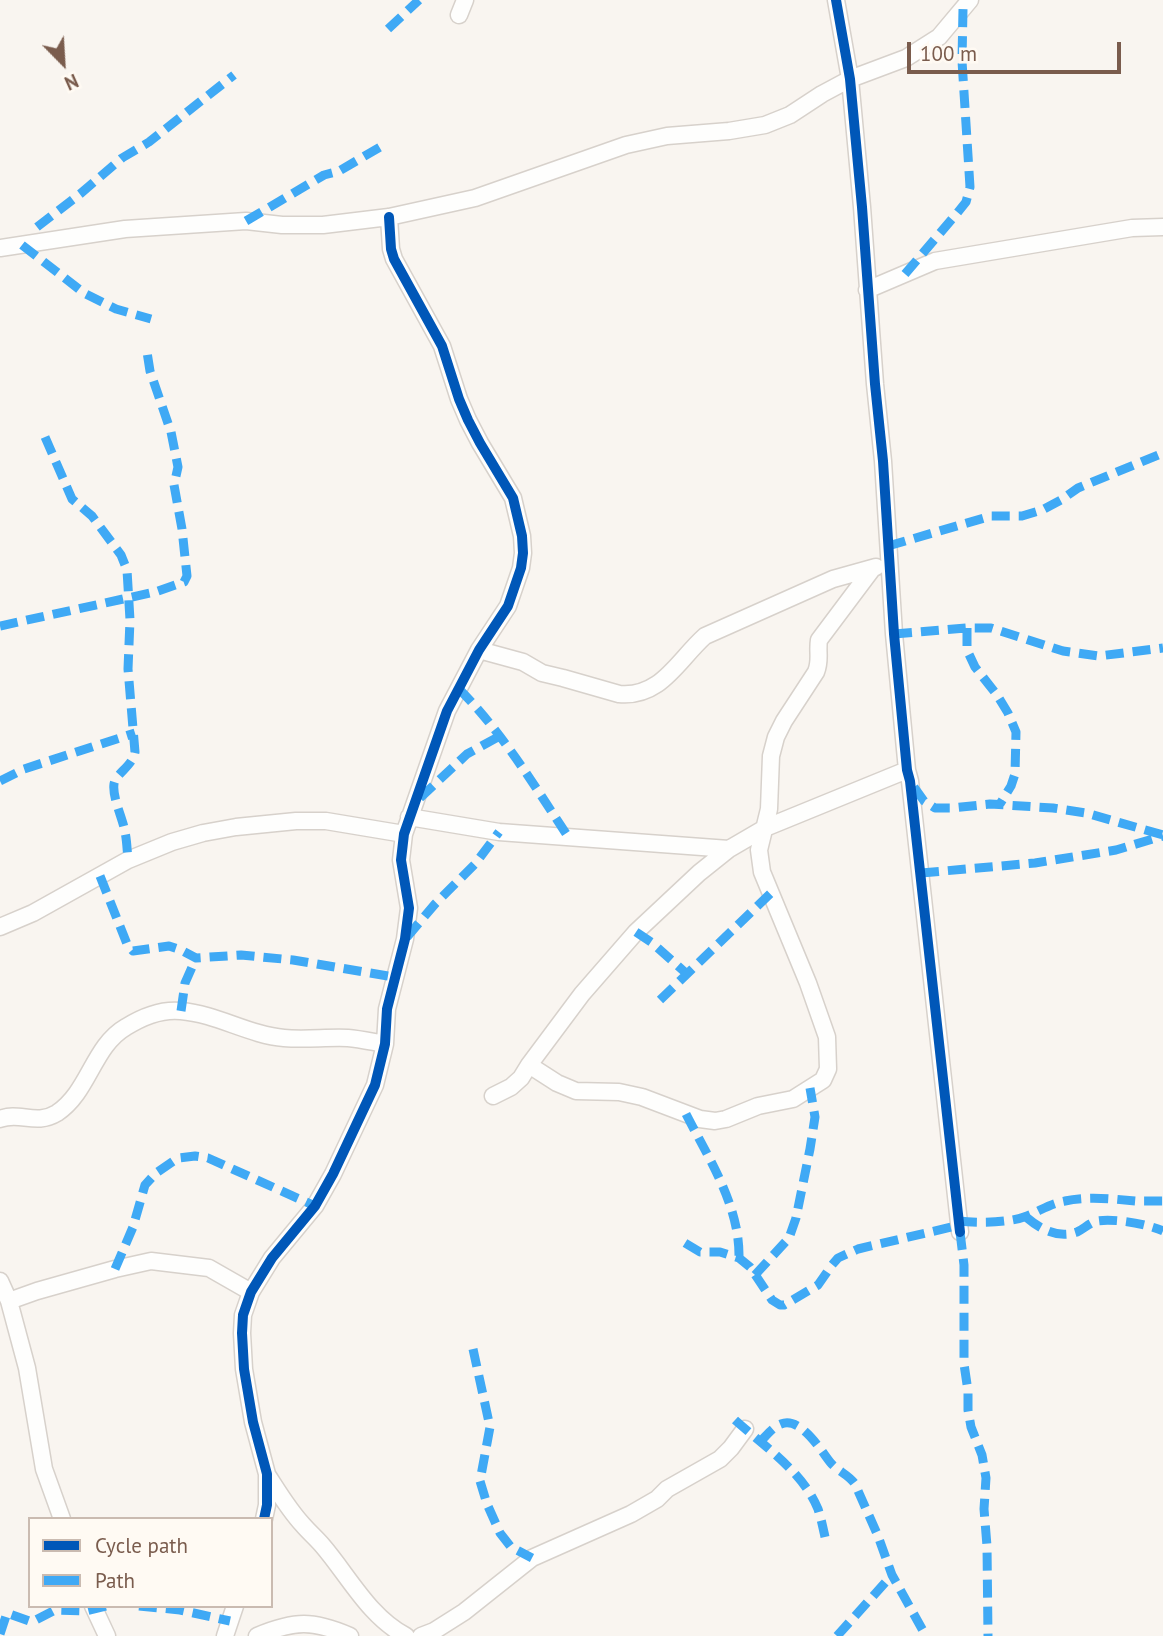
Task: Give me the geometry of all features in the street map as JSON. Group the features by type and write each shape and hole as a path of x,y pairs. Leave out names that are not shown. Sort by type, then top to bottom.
{"street":[{"path":"836,0 850,79 883,461 881,566 911,781 960,1232"},
{"path":"0,248 125,229 246,221 282,225 323,225 389,217 475,198 626,145 667,136 765,125 790,115 822,93 850,79 906,58 939,37 970,0"},
{"path":"264,1517 267,1474 253,1422 244,1369 243,1315 251,1292 272,1258 321,1196 375,1085 385,1044 387,1009 405,939 409,908 401,860 404,834 447,711 479,650 508,606 522,568 523,553 513,498 468,419 458,398 442,346 394,259 389,217"},
{"path":"867,290 935,261 1132,228 1163,227"},
{"path":"479,650 523,662 542,673 619,694 643,692 654,687 674,670 705,636 833,579 881,566"},
{"path":"529,1065 557,1083 576,1091 619,1092 642,1097 700,1119 715,1121 758,1106 793,1099 823,1080 828,1069 827,1037 808,983 762,872 759,850 769,809 771,756 776,737 816,672 819,664 819,640 881,566"},
{"path":"493,1096 517,1082 582,994 636,932 729,849 765,828 908,770"},
{"path":"409,817 511,833 729,849"},
{"path":"0,927 33,914 128,860 203,833 296,821 326,821 404,834"},
{"path":"0,1119 7,1116 39,1119 57,1112 75,1094 103,1048 116,1034 161,1012 181,1011 282,1038 348,1038 385,1044"},
{"path":"9,1301 151,1261 209,1268 251,1292"},
{"path":"0,1281 9,1301 27,1367 44,1469 61,1517"},
{"path":"421,1636 464,1612 532,1558 657,1499 667,1489 719,1459 745,1429"},
{"path":"267,1474 282,1499 368,1604 394,1630 406,1636"},
{"path":"94,1608 107,1636"},
{"path":"225,1636 234,1608"},
{"path":"257,1636 292,1624 306,1623 351,1636"}],"marked path":[{"path":"388,29 419,0"},
{"path":"905,274 966,202 970,187 962,61 963,9"},
{"path":"37,227 122,158 149,142 234,75"},
{"path":"246,221 324,175 339,171 382,146"},
{"path":"22,245 84,293 116,309 151,319"},
{"path":"0,626 155,592 184,582 187,576 174,485 178,467 171,432 150,371 147,352"},
{"path":"45,437 72,499 92,516 121,555 127,570 130,620 128,669 135,752 131,762 115,780 114,789 125,832 128,860"},
{"path":"888,546 991,516 1022,516 1042,510 1078,488 1163,453"},
{"path":"967,628 967,650 975,667 997,695 1016,732 1015,774 1000,804"},
{"path":"894,634 991,628 1063,651 1099,656 1163,648"},
{"path":"459,689 504,742 569,838"},
{"path":"0,781 24,769 135,733"},
{"path":"420,798 467,754 500,736"},
{"path":"914,787 924,801 935,808 990,804 1053,808 1086,813 1163,835"},
{"path":"407,937 475,864 499,832"},
{"path":"921,873 1035,863 1116,850 1163,836"},
{"path":"100,876 127,944 133,951 169,946 196,958 241,955 293,960 394,977"},
{"path":"660,1000 771,893"},
{"path":"636,932 687,974"},
{"path":"181,1011 185,983 196,958"},
{"path":"755,1275 789,1238 796,1218 815,1117 810,1088"},
{"path":"686,1114 729,1201 738,1239 739,1258"},
{"path":"115,1269 133,1227 145,1185 156,1173 178,1158 208,1158 315,1206"},
{"path":"959,1221 1009,1220 1024,1217 1059,1202 1083,1199 1163,1201"},
{"path":"1026,1217 1043,1229 1063,1234 1077,1232 1094,1222 1104,1220 1130,1222 1163,1231"},
{"path":"685,1243 700,1252 720,1252 739,1258 750,1267 772,1300 784,1305 818,1285 838,1258 858,1249 960,1225"},
{"path":"960,1232 964,1265 964,1364 968,1410 986,1478 984,1509 988,1636"},
{"path":"473,1349 490,1427 480,1481 500,1533 511,1547 532,1558"},
{"path":"735,1420 782,1460 803,1483 818,1509 825,1537"},
{"path":"760,1442 778,1425 795,1425 809,1435 833,1465 855,1484 892,1575 926,1636"},
{"path":"837,1636 892,1575"},
{"path":"0,1634 7,1613 32,1622 55,1610 86,1611 98,1608"},
{"path":"160,1608 230,1621"}],"cycle path":[{"path":"836,0 850,79 862,207 894,634 907,770 960,1232"},
{"path":"264,1517 267,1474 253,1422 244,1369 243,1315 251,1292 272,1258 315,1206 375,1085 385,1044 387,1009 405,939 409,908 401,860 404,834 447,711 479,650 508,606 521,568 523,553 513,498 468,420 442,346 394,259 389,217"}]}
